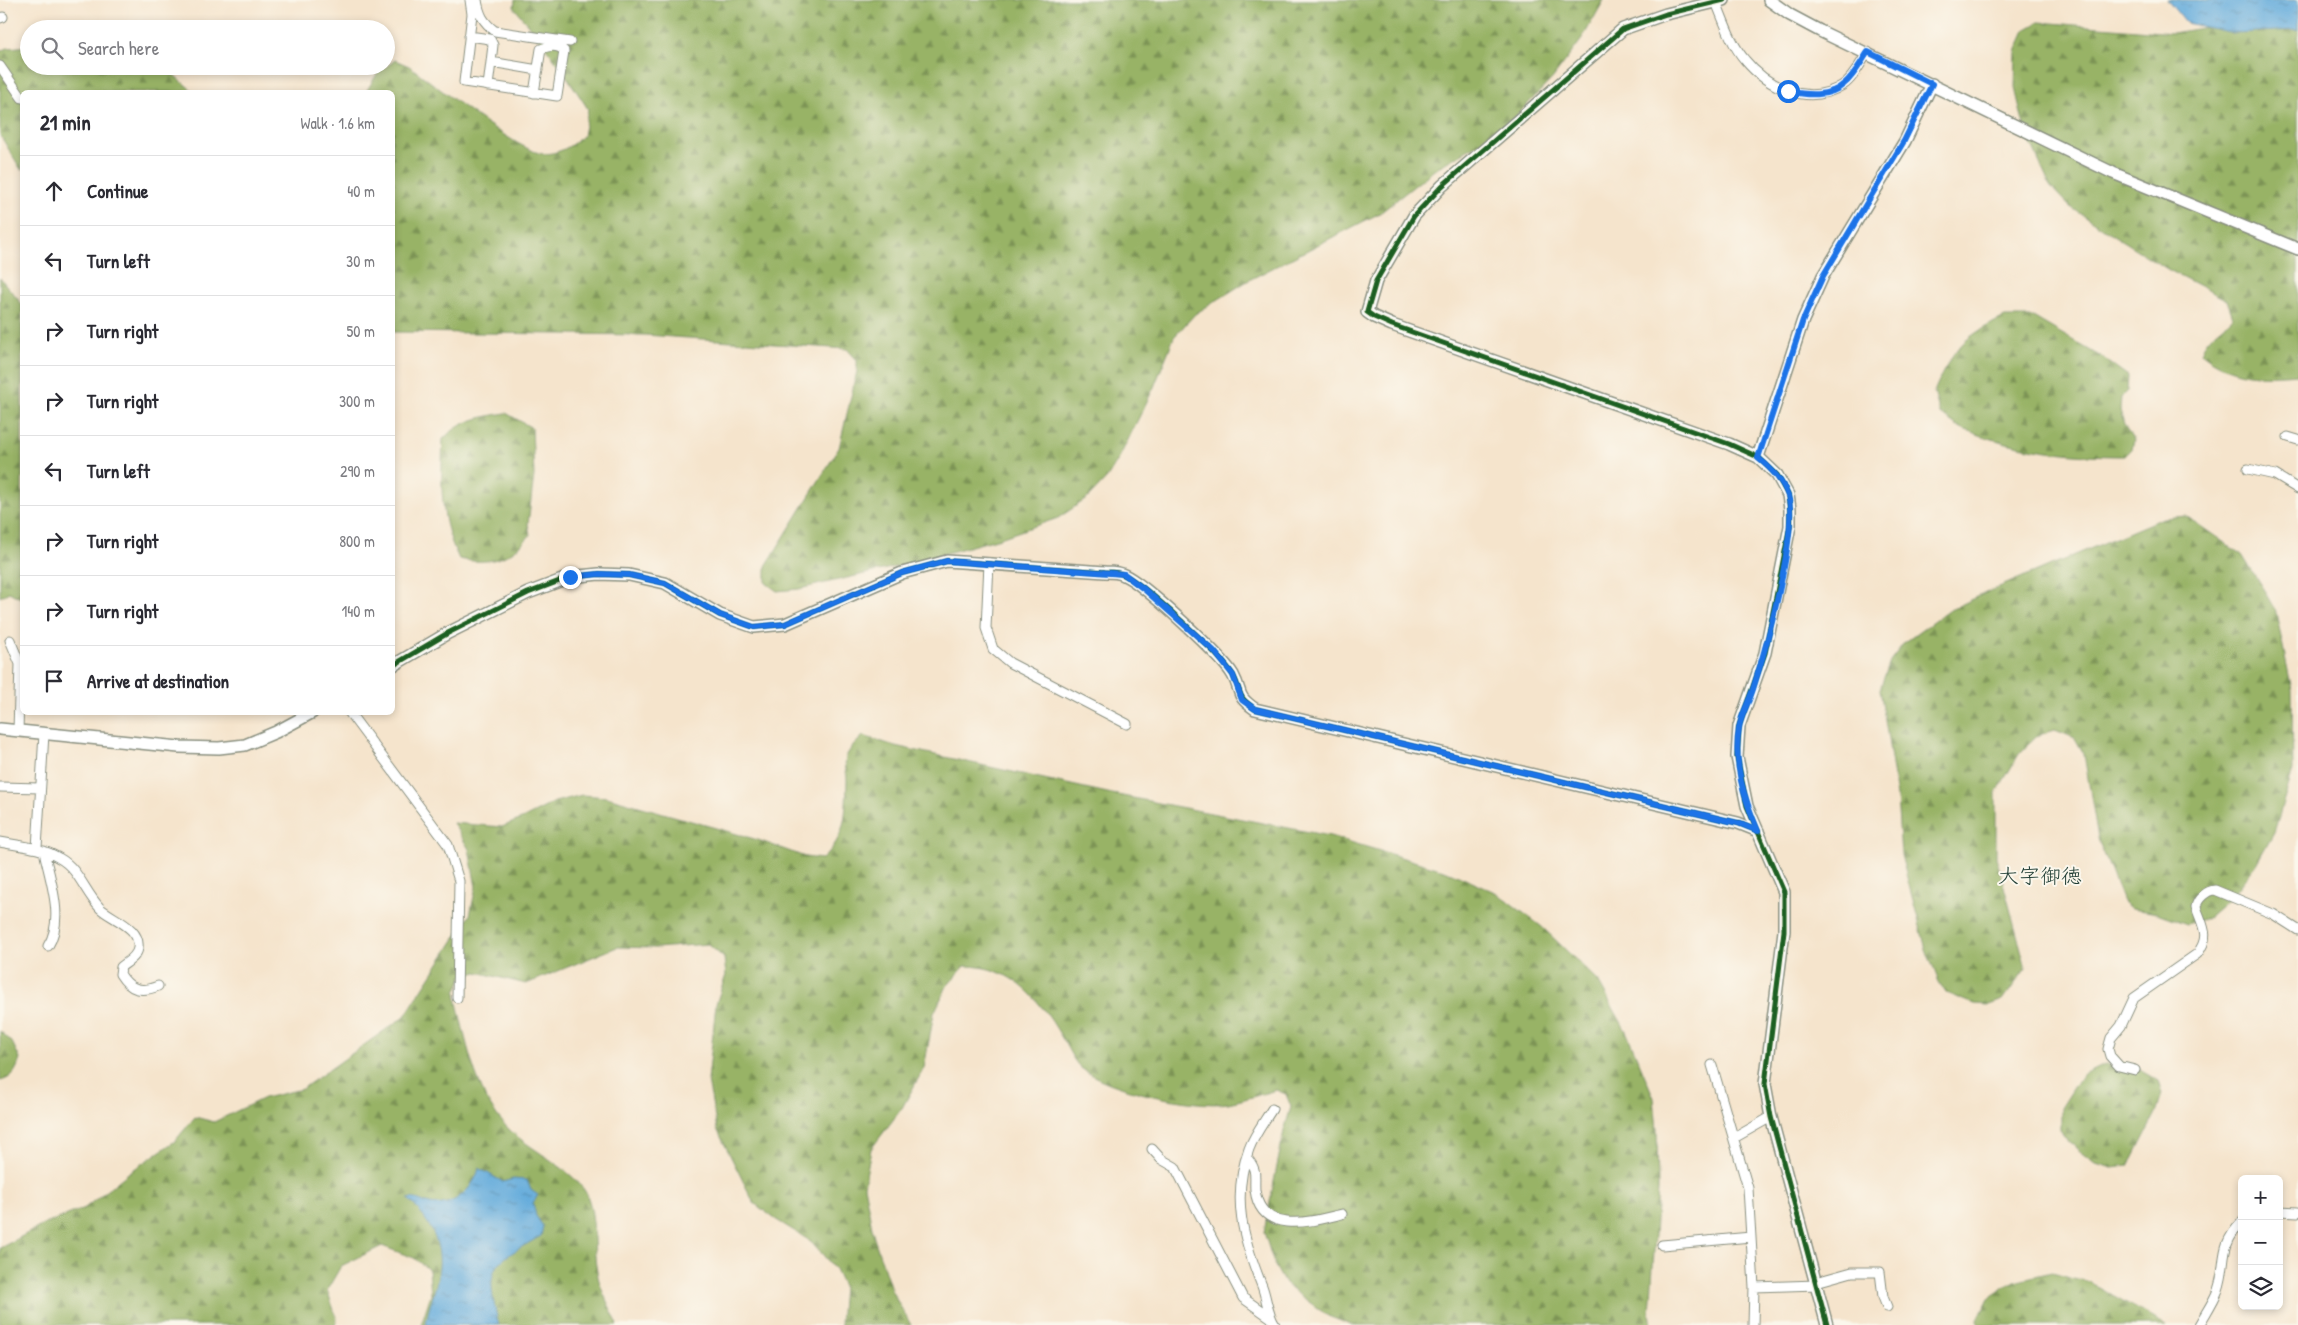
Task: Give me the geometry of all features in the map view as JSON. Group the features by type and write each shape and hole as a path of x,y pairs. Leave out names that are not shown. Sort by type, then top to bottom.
{"street":[{"path":"470,0 472,14 464,82 534,93 557,96 564,51 561,48 548,46 541,48 534,93"},
{"path":"476,0 480,15 485,23 495,31 570,42"},
{"path":"1770,0 1790,15 1820,31 1868,52 2114,172 2298,249"},
{"path":"1827,1325 1770,1117 1765,1084 1785,912 1784,892 1747,806 1737,757 1739,726 1765,653 1790,526 1788,496 1777,475 1758,458 1729,444 1392,325 1367,312 1376,281 1414,216 1442,186 1623,28 1666,14 1720,1 1726,26 1744,59 1770,83 1788,91 1805,95 1824,94 1844,85 1868,52"},
{"path":"469,36 490,39 493,44 488,86"},
{"path":"491,62 538,70"},
{"path":"0,66 20,95"},
{"path":"1758,458 1803,320 1823,276 1904,141 1932,84"},
{"path":"2288,436 2298,440"},
{"path":"2248,469 2275,475 2298,489"},
{"path":"395,664 448,633 528,593 570,577 623,574 665,583 720,615 754,627 785,624 902,573 947,561 1124,574 1144,589 1214,651 1233,675 1242,700 1255,709 1738,823 1758,831"},
{"path":"989,563 986,628 993,649 1010,663 1127,724"},
{"path":"10,640 20,664 18,731"},
{"path":"0,729 180,747 218,748 245,745 276,732 307,715"},
{"path":"352,715 448,845 459,881 457,998"},
{"path":"44,734 40,788 41,850 55,907 56,928 48,946"},
{"path":"0,786 40,788"},
{"path":"0,842 41,850 58,857 74,868 87,892 101,909 124,924 136,937 138,948 134,956 121,968 120,974 124,981 134,988 146,991 158,986"},
{"path":"2135,1070 2125,1069 2114,1061 2108,1049 2109,1043 2121,1026 2134,998 2197,954 2202,948 2206,934 2196,908 2197,903 2207,892 2215,890 2273,914 2298,930"},
{"path":"1712,1065 1748,1188 1754,1286 1753,1325"},
{"path":"1272,1109 1250,1147 1246,1158 1240,1216 1251,1261 1263,1288 1272,1321"},
{"path":"1734,1138 1770,1117"},
{"path":"1152,1149 1161,1159 1175,1166 1243,1298 1272,1321"},
{"path":"1246,1158 1254,1167 1256,1176 1255,1190 1259,1205 1272,1218 1295,1223 1309,1222 1342,1214"},
{"path":"2283,1212 2298,1212"},
{"path":"2199,1325 2218,1291 2224,1250 2230,1235 2238,1226"},
{"path":"1662,1245 1751,1237"},
{"path":"1754,1286 1816,1284 1852,1272 1880,1272 1883,1296 1887,1307"}],"green space":[{"path":"515,0 1604,0 1582,39 1552,79 1516,116 1482,142 1438,167 1380,213 1249,280 1195,314 1174,337 1154,387 1118,460 1107,478 1088,498 1058,518 1000,538 904,565 799,589 777,591 766,583 766,566 839,448 857,371 857,360 847,349 645,335 395,332 395,90 367,90 376,75 395,75 395,60 409,66 517,143 545,154 561,151 570,146 583,136 588,109 560,66 514,7"},
{"path":"2254,19 2298,20 2298,374 2247,374 2224,367 2201,353 2210,338 2233,317 2227,300 2169,270 2069,206 2050,186 2025,130 2015,88 2016,52 2025,30 2039,22 2173,33"},
{"path":"20,47 20,75 173,75 192,90 20,90 20,168 0,135 0,51"},
{"path":"0,278 20,302 20,598 9,592 0,597"},
{"path":"2005,317 2033,317 2103,358 2128,376 2127,391 2121,397 2120,410 2124,425 2134,440 2132,449 2125,456 2085,455 2024,447 1966,430 1940,414 1934,392 1940,377 1953,355 1969,338"},
{"path":"506,413 532,428 534,475 528,524 530,535 515,550 498,559 470,561 459,559 448,530 443,500 443,439 464,423"},
{"path":"2186,516 2242,555 2275,608 2292,690 2293,771 2274,832 2256,864 2230,898 2207,918 2187,924 2157,913 2132,909 2123,902 2098,838 2084,754 2075,738 2055,730 2036,736 2019,754 1996,793 1996,857 2026,968 2003,1000 1989,1005 1973,1004 1946,993 1939,982 1926,949 1901,855 1897,796 1880,689 1890,661 1904,643 1948,611 1992,590 2163,518"},
{"path":"863,736 895,746 1112,794 1330,836 1447,871 1497,893 1542,927 1598,981 1626,1031 1654,1098 1657,1130 1658,1189 1650,1313 1652,1325 1351,1325 1328,1316 1285,1284 1274,1264 1264,1232 1284,1131 1291,1107 1286,1094 1276,1090 1228,1103 1194,1103 1152,1096 1111,1083 1094,1076 1078,1065 1043,1009 1022,986 997,971 982,967 965,966 947,986 934,1013 924,1068 902,1108 871,1149 864,1186 874,1238 892,1292 911,1325 840,1325 843,1286 835,1269 812,1242 775,1219 754,1203 717,1129 708,1081 716,1004 726,975 724,958 708,944 656,948 617,947 526,984 477,972 463,976 456,992 457,1003 475,1072 490,1105 500,1120 513,1133 563,1169 586,1193 592,1212 598,1279 618,1325 421,1325 431,1294 429,1270 414,1258 382,1246 341,1266 327,1290 337,1319 336,1325 0,1325 0,1248 45,1224 85,1208 127,1174 175,1141 195,1117 214,1122 264,1098 302,1089 405,1016 470,915 476,887 469,849 453,823 502,827 555,802 582,795 607,797 758,840 805,857 822,859 830,851 841,833 844,823 847,791 846,757 851,748"},
{"path":"0,1031 12,1042 20,1059 13,1073 8,1078 0,1081"},
{"path":"2105,1064 2137,1068 2158,1080 2162,1094 2156,1113 2129,1166 2112,1168 2096,1163 2068,1142 2061,1129 2061,1108 2082,1075"},
{"path":"2052,1272 2089,1282 2166,1325 1979,1325 1978,1320 1989,1298 2014,1281"}],"water":[{"path":"2167,0 2298,0 2298,30 2234,33 2186,23"},
{"path":"479,1168 503,1182 513,1179 527,1180 531,1190 538,1195 533,1203 536,1216 543,1226 541,1236 501,1261 495,1269 492,1278 492,1290 499,1325 426,1325 438,1275 438,1248 432,1230 408,1199 430,1204 447,1203 454,1200 467,1190"}],"cycle path":[{"path":"1724,0 1666,14 1623,29 1442,186 1414,216 1376,281 1367,312 1392,325 1729,444 1758,457 1777,475 1788,495 1790,526 1765,653 1739,726 1737,757 1747,806 1784,892 1784,931 1765,1084 1771,1117 1827,1325"},
{"path":"395,664 448,633 528,593 570,577 599,574 629,575 665,583 720,615 754,627 785,624 902,573 947,561 1115,572 1124,575 1148,591 1199,638 1226,666 1233,675 1242,697 1255,709 1738,823 1758,831"}],"district":[{"name":"大字御徳","path":"2040,875"}],"route":[{"path":"570,577 599,574 629,575 665,583 720,615 754,627 785,624 902,573 947,561 1124,574 1144,589 1214,651 1233,675 1242,700 1255,709 1738,823 1758,831 1747,806 1741,783 1737,757 1739,726 1765,653 1790,526 1790,509 1788,496 1777,475 1758,458 1770,415 1803,320 1823,276 1904,141 1932,84 1868,52 1844,85 1824,94 1805,95 1788,91"}]}
